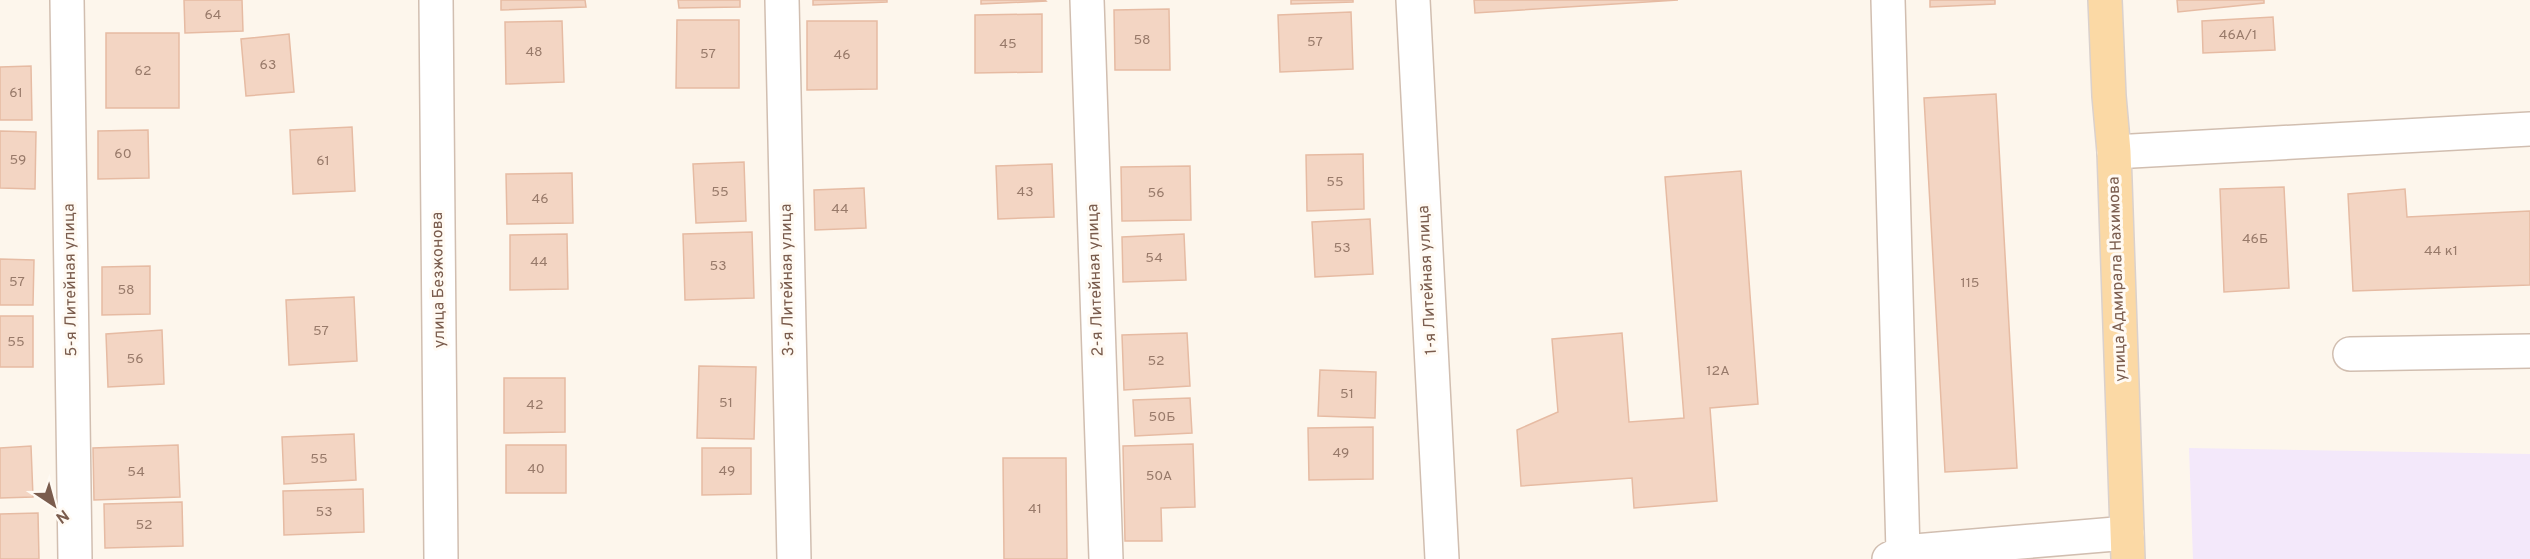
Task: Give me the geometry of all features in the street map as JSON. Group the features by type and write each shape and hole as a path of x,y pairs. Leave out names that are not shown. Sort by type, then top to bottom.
{"main road":[{"name":"улица Адмирала Нахимова","path":"2105,0 2114,152 2127,546"}],"street":[{"name":"5-я Литейная улица","path":"67,0 75,559"},
{"name":"улица Безжонова","path":"436,0 441,559"},
{"name":"3-я Литейная улица","path":"782,0 794,559"},
{"name":"2-я Литейная улица","path":"1087,0 1106,559"},
{"name":"1-я Литейная улица","path":"1413,0 1442,559"},
{"path":"1888,0 1896,556 2127,546"},
{"path":"2114,152 2530,129"},
{"path":"2350,354 2530,351"}],"shaded area":[{"path":"2189,448 2530,454 2530,559 2193,559"}],"building":[{"path":"184,0 242,0 243,31 185,33"},
{"path":"501,0 585,0 586,7 501,10"},
{"path":"678,0 740,0 740,7 679,8"},
{"path":"813,0 887,0 887,2 813,5"},
{"path":"981,0 1045,0 1046,1 981,4"},
{"path":"1291,0 1353,0 1353,2 1291,4"},
{"path":"1474,0 1678,0 1475,13"},
{"path":"1930,0 1995,0 1995,4 1930,7"},
{"path":"2177,0 2264,0 2264,3 2178,12"},
{"path":"1169,9 1170,70 1115,70 1114,10"},
{"path":"1351,12 1353,69 1280,72 1278,15"},
{"path":"1042,14 1042,72 975,73 975,15"},
{"path":"2273,17 2275,50 2203,53 2202,21"},
{"path":"677,20 739,20 739,88 676,88"},
{"path":"562,21 564,82 506,84 505,22"},
{"path":"807,21 877,21 877,89 807,90"},
{"path":"106,33 179,33 179,108 106,108"},
{"path":"289,34 294,92 246,96 241,39"},
{"path":"31,66 32,120 0,120 0,67"},
{"path":"1996,94 2017,468 1945,472 1924,98"},
{"path":"352,127 355,191 293,194 290,130"},
{"path":"148,130 149,178 98,179 98,131"},
{"path":"0,131 36,132 35,189 0,188"},
{"path":"1363,154 1364,209 1307,211 1306,155"},
{"path":"744,162 746,221 696,223 693,164"},
{"path":"1052,164 1054,217 998,219 996,166"},
{"path":"1190,166 1191,220 1122,221 1121,167"},
{"path":"1741,171 1758,404 1710,408 1717,501 1634,508 1632,478 1521,486 1517,430 1558,412 1552,339 1622,333 1629,422 1684,418 1665,177"},
{"path":"572,173 573,223 507,224 506,174"},
{"path":"2284,187 2289,288 2224,292 2220,189"},
{"path":"864,188 866,228 815,230 814,190"},
{"path":"2405,189 2407,217 2530,211 2530,285 2353,291 2348,194"},
{"path":"1370,219 1373,274 1315,277 1312,222"},
{"path":"752,232 754,298 685,300 683,234"},
{"path":"567,234 568,289 510,290 510,235"},
{"path":"1184,234 1186,280 1123,282 1122,237"},
{"path":"0,259 34,260 33,305 0,305"},
{"path":"150,266 150,314 102,315 102,267"},
{"path":"354,297 357,361 289,365 286,300"},
{"path":"0,316 33,316 33,367 0,367"},
{"path":"162,330 164,384 108,387 106,334"},
{"path":"1187,333 1190,386 1124,390 1122,335"},
{"path":"699,366 756,367 754,439 697,438"},
{"path":"1320,370 1376,372 1375,418 1318,416"},
{"path":"504,378 565,378 565,432 504,433"},
{"path":"1190,398 1192,433 1135,436 1133,400"},
{"path":"1373,427 1373,479 1309,480 1308,428"},
{"path":"354,434 356,480 284,484 282,437"},
{"path":"1193,444 1195,507 1161,508 1162,541 1125,541 1123,446"},
{"path":"178,445 180,497 94,500 93,448"},
{"path":"506,445 566,445 566,493 506,493"},
{"path":"31,446 33,497 0,498 0,448"},
{"path":"702,448 751,448 751,494 702,495"},
{"path":"1003,458 1066,458 1067,559 1004,559"},
{"path":"363,489 364,532 284,535 283,491"},
{"path":"182,502 183,546 105,548 104,504"},
{"path":"38,513 39,559 0,559 0,514"}]}
